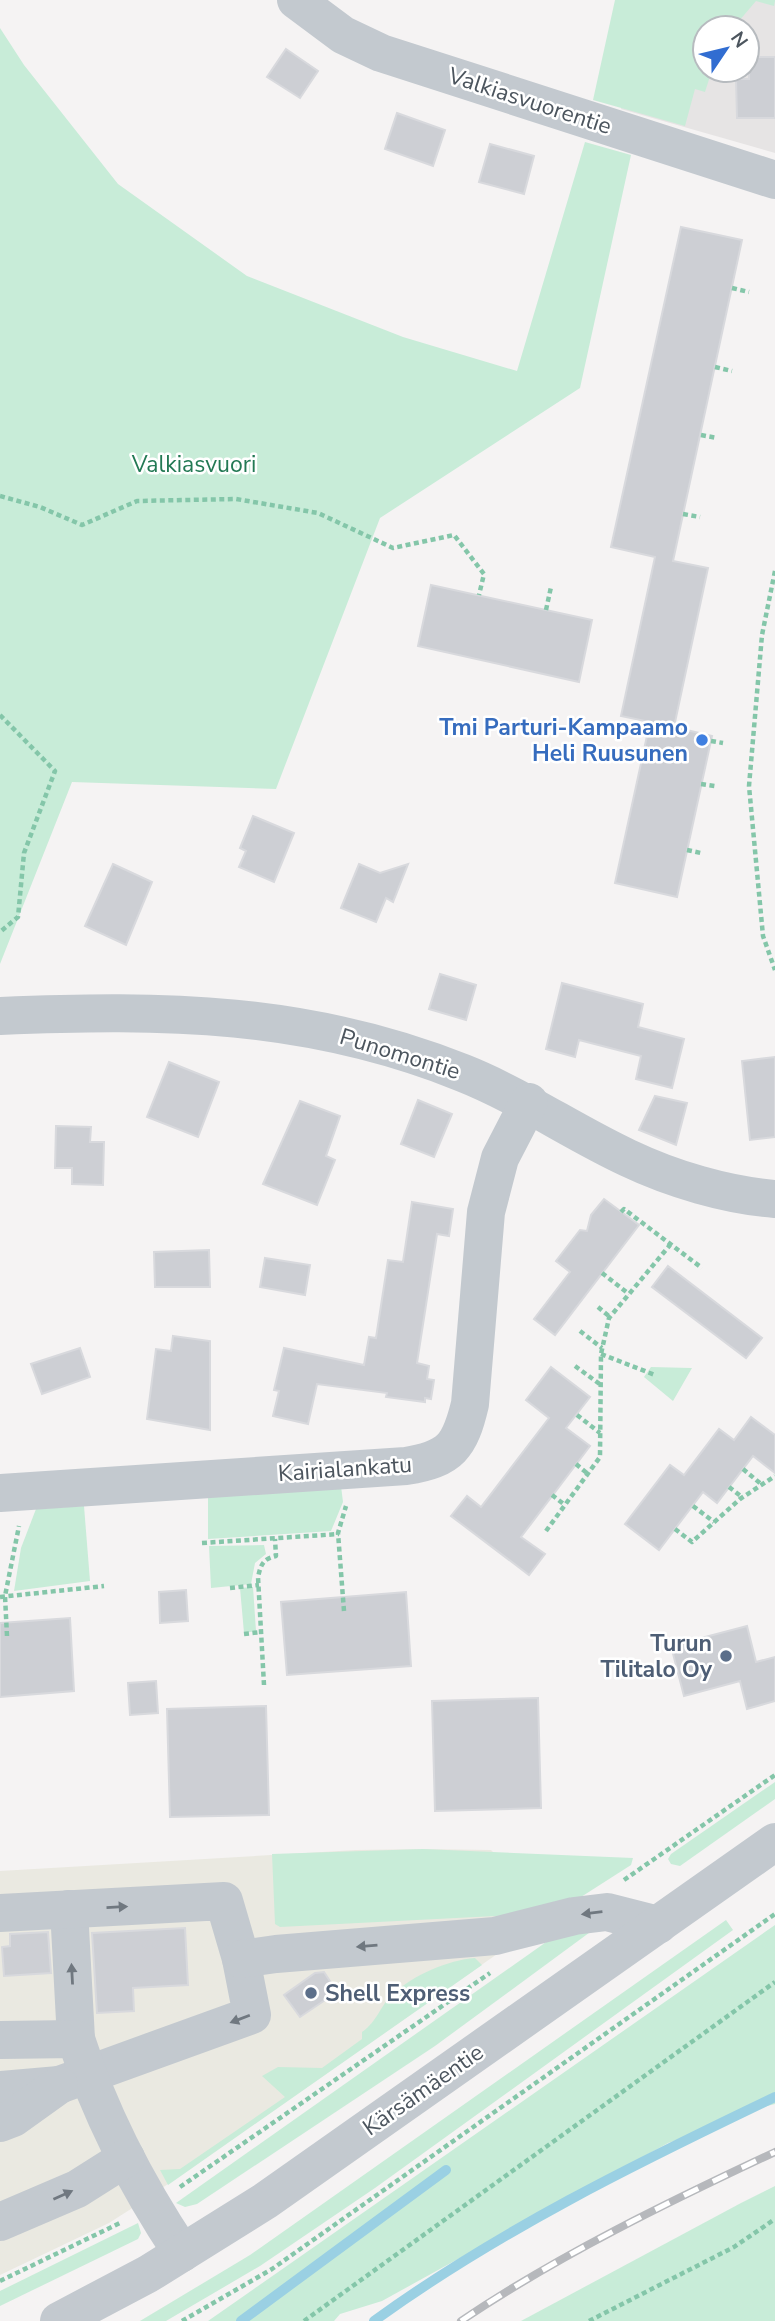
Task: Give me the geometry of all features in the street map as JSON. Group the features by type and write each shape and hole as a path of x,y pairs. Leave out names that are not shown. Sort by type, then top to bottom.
{"street":[{"name":"Valkiasvuorentie","path":"296,0 343,35 381,53 775,180"},
{"name":"Punomontie","path":"0,1016 147,1012 239,1017 295,1024 414,1054 529,1102 628,1158 699,1185 775,1199"},
{"name":"Kairialankatu","path":"13,1492 431,1462 457,1444 463,1433 470,1404 480,1310 486,1212 500,1158 529,1102"},
{"name":"Kärsämäentie","path":"59,2321 182,2253 265,2201 775,1842"},
{"path":"0,1913 224,1901 241,1959 252,2015 73,2081 13,2118 0,2123"},
{"path":"69,1909 76,2039 73,2081 127,2158 151,2206 182,2253"},
{"path":"241,1959 495,1936 574,1916 607,1912 658,1925"},
{"path":"0,2040 76,2039"},
{"path":"0,2090 73,2081"},
{"path":"0,2222 77,2189 127,2158"}],"path":[{"path":"732,288 749,292"},
{"path":"715,367 732,371"},
{"path":"701,435 717,438"},
{"path":"0,496 40,507 82,526 137,502 236,499 318,513 393,548 454,535 484,574 479,595"},
{"path":"683,514 700,517"},
{"path":"775,571 762,635 749,786 763,936 775,970"},
{"path":"546,610 551,587"},
{"path":"0,715 55,771 24,853 18,917 0,932"},
{"path":"711,741 723,743"},
{"path":"701,783 715,786"},
{"path":"687,849 701,853"},
{"path":"621,1212 624,1209 702,1268"},
{"path":"546,1531 600,1457 602,1351 610,1317 670,1245"},
{"path":"603,1273 629,1294"},
{"path":"598,1307 610,1317"},
{"path":"580,1331 602,1351 655,1375"},
{"path":"575,1366 601,1385"},
{"path":"576,1415 600,1433"},
{"path":"576,1464 587,1474"},
{"path":"345,1611 339,1534 359,1469"},
{"path":"743,1469 761,1484"},
{"path":"675,1529 692,1542 742,1497 775,1476"},
{"path":"729,1487 742,1497"},
{"path":"7,1636 2,1596 13,1492"},
{"path":"552,1495 565,1505"},
{"path":"693,1506 714,1522"},
{"path":"202,1544 339,1534"},
{"path":"264,1685 259,1585 261,1565 266,1558 276,1556 275,1539"},
{"path":"230,1588 259,1585"},
{"path":"2,1596 104,1586"},
{"path":"244,1634 261,1632"},
{"path":"574,1916 775,1775"},
{"path":"182,2321 272,2269 775,1914"},
{"path":"0,2281 40,2264 151,2206 497,1969"},
{"path":"304,2321 775,1982"},
{"path":"589,2321 722,2254 775,2219"}],"shaded area":[{"path":"645,0 775,0 775,153 621,109"},
{"path":"356,1850 491,1850 556,1913 145,2200 109,2223 0,2275 0,1871"}],"green space":[{"path":"615,0 775,0 774,6 756,1 745,14 691,14 691,84 708,84 705,92 695,89 685,126 593,100"},
{"name":"Valkiasvuori","path":"0,28 24,65 118,184 247,276 403,337 517,371 585,142 631,155 580,388 380,518 276,789 72,782 0,964"},
{"path":"651,1367 692,1368 673,1401 644,1377"},
{"path":"341,1486 343,1502 331,1531 208,1539 208,1495"},
{"path":"84,1506 90,1581 14,1591 21,1548 36,1509"},
{"path":"264,1545 266,1554 255,1563 251,1584 211,1588 209,1546"},
{"path":"253,1587 256,1631 244,1633 240,1588"},
{"path":"775,1782 775,1799 680,1866 671,1864 668,1859 671,1854"},
{"path":"423,1849 633,1858 631,1865 556,1913 280,1927 275,1924 272,1854"},
{"path":"726,1920 733,1930 375,2188 260,2266 166,2321 140,2321 250,2255"},
{"path":"775,1925 775,2104 748,2111 710,2129 668,2143 382,2301 340,2314 334,2321 208,2321"},
{"path":"597,1927 435,2046 197,2204 185,2207 176,2203 566,1928"},
{"path":"475,1958 482,1965 168,2185 160,2170 180,2169 285,2097 262,2076 278,2067 322,2068 362,2039 362,2032 402,1986 443,1965"},
{"path":"775,2186 775,2321 521,2321 741,2203"},
{"path":"138,2223 141,2233 138,2239 0,2306 0,2291"}],"building":[{"path":"286,49 318,71 300,98 267,77"},
{"path":"761,57 775,57 775,118 737,118 736,84 761,84"},
{"path":"397,113 445,130 433,166 385,149"},
{"path":"490,144 534,156 524,194 479,182"},
{"path":"681,227 742,240 673,561 708,568 674,727 712,736 677,897 615,883 650,722 621,716 655,557 611,547"},
{"path":"431,585 592,620 579,682 418,646"},
{"path":"253,816 294,833 274,882 239,867 246,851 240,848"},
{"path":"113,864 152,882 126,945 85,926"},
{"path":"359,864 380,873 408,864 393,902 386,898 376,922 341,908"},
{"path":"440,974 476,985 466,1020 429,1009"},
{"path":"562,983 643,1004 638,1027 684,1039 672,1088 636,1079 641,1056 579,1040 575,1057 546,1049"},
{"path":"775,1057 775,1137 750,1140 742,1061"},
{"path":"169,1062 219,1082 198,1137 147,1117"},
{"path":"655,1096 687,1103 676,1145 639,1130"},
{"path":"418,1100 452,1114 434,1157 401,1144"},
{"path":"300,1101 340,1116 326,1156 335,1160 317,1205 263,1184"},
{"path":"56,1126 91,1127 90,1142 104,1142 103,1185 72,1184 72,1168 55,1168"},
{"path":"604,1199 639,1225 555,1335 534,1319 570,1272 556,1261 580,1230 587,1231 591,1215"},
{"path":"412,1202 453,1209 449,1236 437,1234 417,1363 429,1366 427,1379 434,1380 431,1399 425,1398 425,1402 386,1397 387,1393 317,1384 308,1424 273,1416 279,1391 274,1390 284,1348 364,1365 369,1337 376,1338 388,1260 403,1262"},
{"path":"209,1250 210,1287 155,1287 154,1252"},
{"path":"265,1258 310,1265 305,1295 260,1287"},
{"path":"668,1266 762,1338 746,1358 652,1287"},
{"path":"173,1336 210,1341 210,1430 147,1419 156,1349 171,1351"},
{"path":"80,1348 90,1377 42,1394 31,1364"},
{"path":"551,1367 590,1397 566,1428 590,1446 521,1537 545,1554 529,1575 451,1516 467,1496 481,1507 549,1418 526,1400"},
{"path":"751,1417 775,1435 775,1473 753,1456 717,1503 703,1492 659,1550 625,1524 670,1465 684,1475 719,1429 734,1440"},
{"path":"186,1590 188,1621 160,1623 159,1592"},
{"path":"406,1592 411,1666 287,1675 281,1602"},
{"path":"70,1618 74,1691 0,1697 0,1623"},
{"path":"747,1626 756,1662 775,1657 775,1701 747,1709 740,1681 684,1696 671,1646"},
{"path":"156,1681 158,1713 130,1715 128,1683"},
{"path":"538,1698 541,1808 435,1811 432,1701"},
{"path":"266,1706 269,1815 170,1817 167,1709"},
{"path":"185,1928 188,1985 133,1988 134,2011 97,2013 92,1933"},
{"path":"48,1932 51,1973 4,1976 2,1947 10,1946 10,1934"},
{"path":"324,1972 337,1992 300,2017 284,1995 315,1973"}],"waterway":[{"path":"374,2321 470,2257 569,2200 775,2097"},
{"path":"241,2321 446,2170"}],"railway":[{"path":"461,2321 575,2252 654,2210 775,2152"}],"place":[{"name":"Tmi Parturi-Kampaamo Heli Ruusunen","path":"702,740"},
{"name":"Turun Tilitalo Oy","path":"726,1656"},
{"name":"Shell Express","path":"311,1993"}]}
